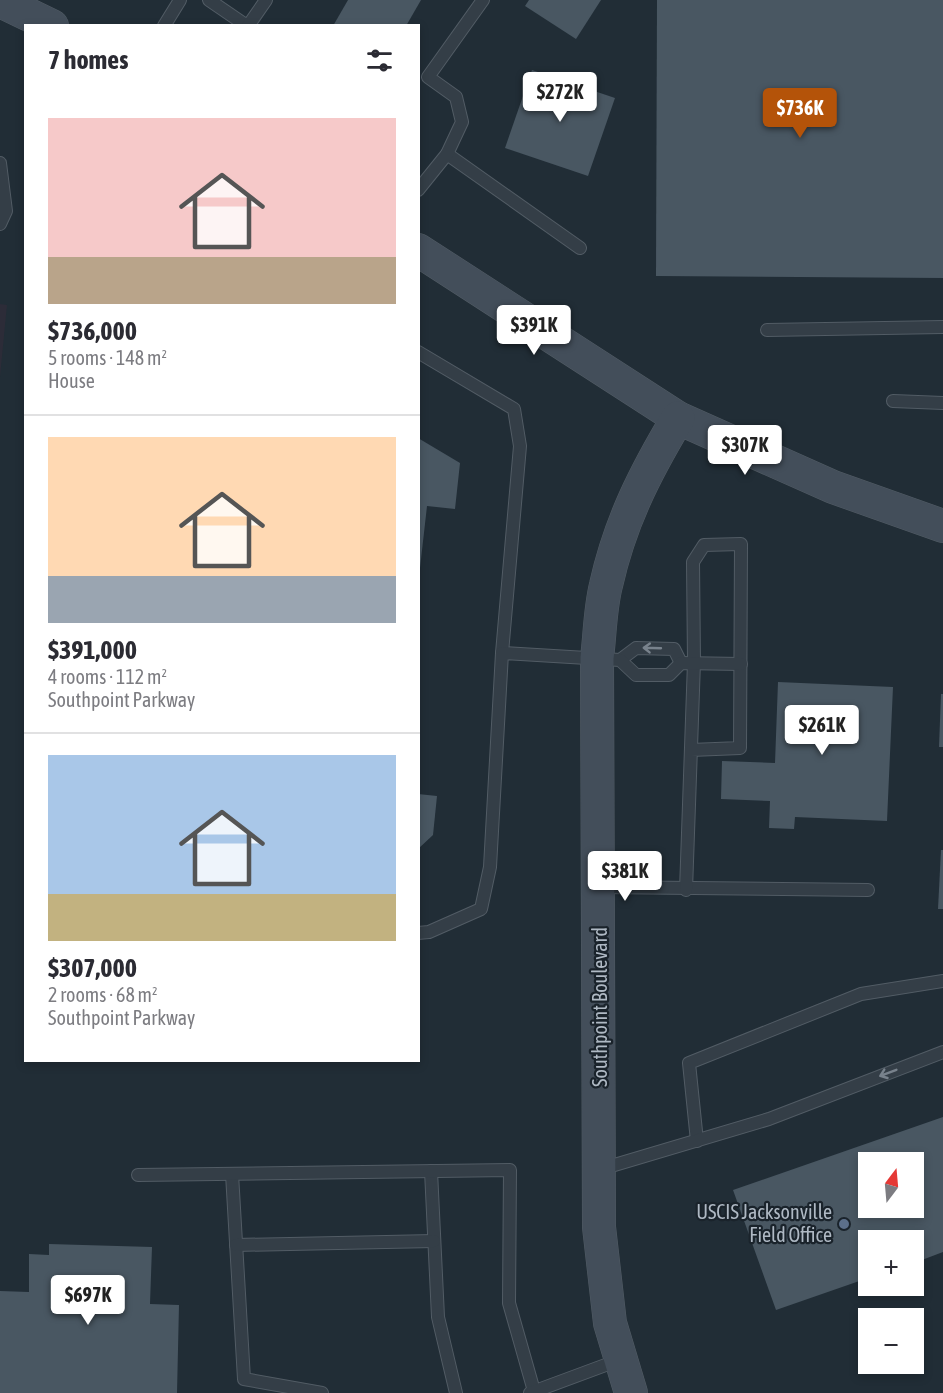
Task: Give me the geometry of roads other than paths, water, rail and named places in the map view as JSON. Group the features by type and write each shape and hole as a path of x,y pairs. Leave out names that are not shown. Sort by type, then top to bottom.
{"street":[{"path":"0,1 48,24"},
{"path":"420,251 678,418 833,487 943,526"},
{"name":"Southpoint Boulevard","path":"631,1393 619,1360 603,1276 599,1170 599,887 609,659 605,588 617,542 644,476 678,418"}],"lane":[{"path":"165,24 180,0"},
{"path":"209,0 245,24"},
{"path":"249,24 266,0"},
{"path":"420,188 447,154 462,122 456,96 428,77 483,0"},
{"path":"447,154 580,248"},
{"path":"0,162 6,211 0,224"},
{"path":"767,330 943,327"},
{"path":"420,352 514,409 520,446 502,653 490,867 481,909 429,932 420,933"},
{"path":"893,401 943,403"},
{"path":"686,890 694,662 693,562 704,545 741,544 740,748 691,750"},
{"path":"502,653 609,659 636,648 674,649 681,663"},
{"path":"609,659 636,675 669,675 681,663 741,664"},
{"path":"599,887 686,890 868,890"},
{"path":"697,1141 689,1063 861,994 943,981"},
{"path":"599,1170 769,1119 943,1052"},
{"path":"138,1175 510,1170 508,1303 532,1392 619,1360"},
{"path":"431,1171 438,1317 456,1393"},
{"path":"232,1174 244,1378 322,1393"},
{"path":"236,1245 434,1241"}],"place":[{"name":"USCIS Jacksonville Field Office","path":"844,1224"}]}
